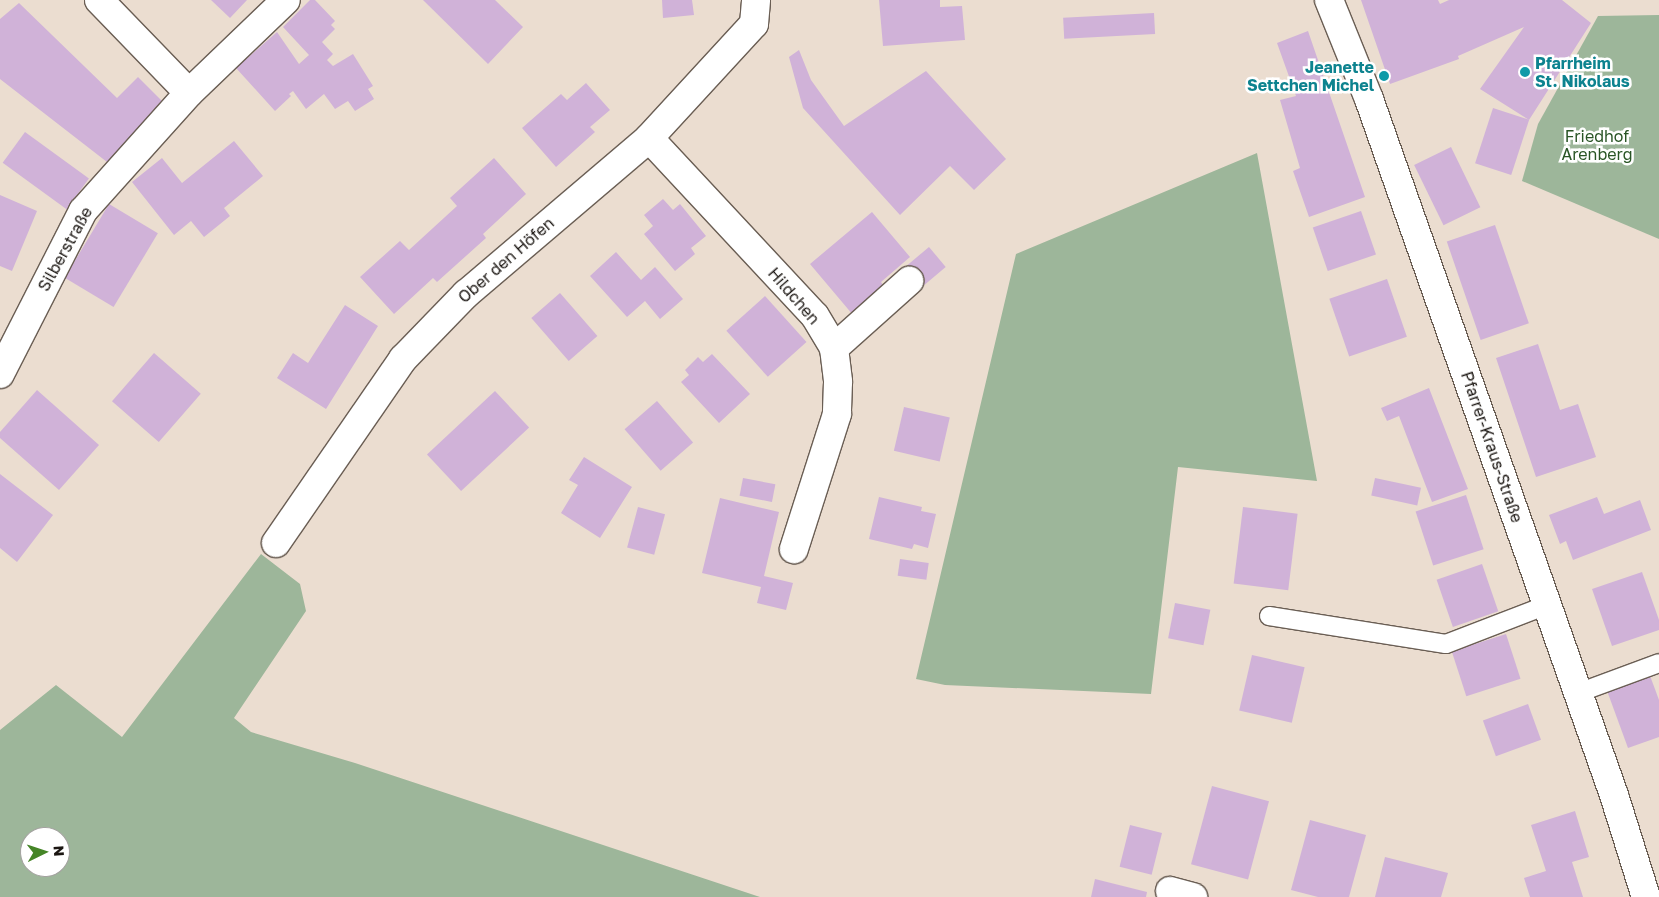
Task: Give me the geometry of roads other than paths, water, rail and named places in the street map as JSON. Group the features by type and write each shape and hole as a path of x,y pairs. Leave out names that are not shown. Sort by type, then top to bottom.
{"street":[{"path":"99,0 189,93"},
{"name":"Silberstraße","path":"0,374 83,211 189,93 286,0"},
{"name":"Ober den Höfen","path":"276,543 402,359 466,294 648,138 754,24 756,0"},
{"name":"Pfarrer-Kraus-Straße","path":"1329,0 1369,98 1614,795 1646,897"},
{"name":"Hildchen","path":"648,138 815,316 834,348 838,382 837,414 794,549"},
{"path":"834,348 909,281"}],"lane":[{"path":"1269,616 1446,644 1547,605"},
{"path":"1578,693 1659,663"}],"place":[{"name":"Pfarrheim St. Nikolaus","path":"1525,72"},
{"name":"Jeanette Settchen Michel","path":"1384,76"}],"park label":[{"name":"Friedhof Arenberg","path":"1597,145"}]}
